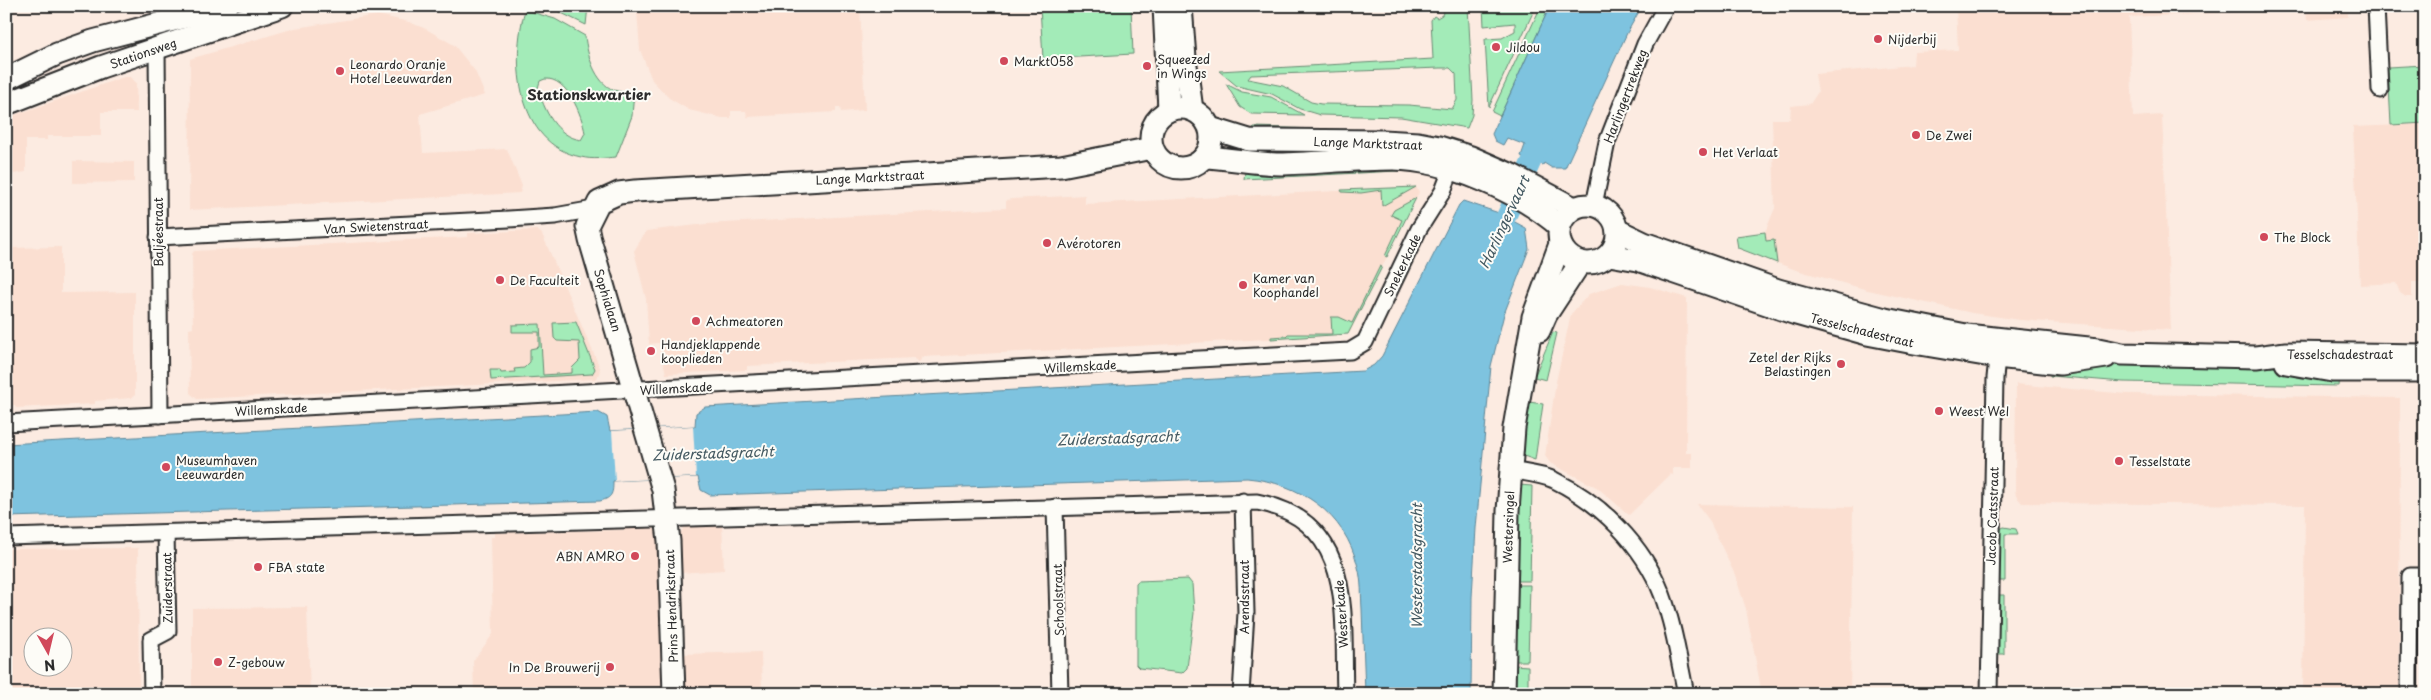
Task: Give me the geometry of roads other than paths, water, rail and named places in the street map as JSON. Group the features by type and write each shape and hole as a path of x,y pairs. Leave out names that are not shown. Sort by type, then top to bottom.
{"main road":[{"name":"Stationsweg","path":"6,79 57,54 93,41 227,6"},
{"name":"Stationsweg","path":"6,104 157,48 282,6"},
{"path":"1164,6 1169,110"},
{"path":"1181,6 1184,58 1192,110"},
{"path":"1181,107 1192,110 1203,117 1210,128 1211,138 1204,157 1194,165 1182,168 1169,166 1158,159 1152,148 1150,136 1153,125 1159,116 1169,110 1181,107"},
{"name":"Lange Marktstraat","path":"1210,128 1249,140 1418,143 1464,155 1508,184 1531,195 1588,201"},
{"name":"Lange Marktstraat","path":"594,210 599,202 619,193 1061,166 1152,148"},
{"name":"Lange Marktstraat","path":"1204,157 1278,164 1394,159 1508,184"},
{"name":"Lange Marktstraat","path":"1531,195 1538,208 1560,235"},
{"path":"1588,201 1610,214 1617,230 1617,240 1609,255 1595,263 1580,262 1564,252 1560,235 1565,215 1588,201"},
{"name":"Sophialaan","path":"594,210 587,226 590,240 646,429"},
{"name":"Tesselschadestraat","path":"1617,230 1651,246 1778,290 1837,308 1937,330 2060,364 2083,362 2122,354 2256,357 2286,353 2425,355"},
{"name":"Westersingel","path":"1504,694 1510,470 1514,428 1527,362 1533,317 1560,235"},
{"name":"Tesselschadestraat","path":"1609,255 1638,260 1773,307 1858,331 1914,344 1998,348"},
{"name":"Westersingel","path":"1527,362 1546,315 1580,262"},
{"name":"Tesselschadestraat","path":"2256,357 2332,371 2425,371"},
{"name":"Prins Hendrikstraat","path":"646,429 660,479 666,519 674,694"}],"street":[{"name":"Harlingertrekweg","path":"1588,201 1607,142 1645,44 1666,6"},
{"path":"2376,6 2380,90"},
{"name":"Baljéestraat","path":"157,48 160,415"},
{"name":"Snekerkade","path":"1345,351 1356,349 1365,342 1420,230 1443,191 1451,170"},
{"name":"Van Swietenstraat","path":"158,237 509,219 555,216 594,210"},
{"name":"Jacob Catsstraat","path":"1989,694 1991,518 1998,348"},
{"name":"Willemskade","path":"6,423 1345,351"},
{"path":"1510,470 1537,475 1560,484 1590,503 1630,540 1648,566 1662,595 1670,618 1686,694"},
{"path":"6,537 1243,501"},
{"name":"Arendsstraat","path":"1241,694 1246,613 1243,501"},
{"name":"Westerkade","path":"1243,501 1269,504 1290,513 1315,532 1328,550 1341,584 1345,694"},
{"name":"Schoolstraat","path":"1055,507 1060,694"},
{"name":"Zuiderstraat","path":"152,694 152,640 168,631 166,533"},
{"path":"2409,694 2410,576 2425,576"}],"water":[{"path":"1550,6 1642,6 1627,33 1565,168 1552,168 1544,163 1543,165 1521,156 1525,145 1507,138 1503,145 1495,141 1492,134"},
{"path":"1463,201 1496,212 1526,228 1529,249 1504,314 1491,366 1476,528 1472,597 1471,694 1365,694 1360,578 1352,548 1343,531 1318,504 1302,494 1285,486 1247,478 710,495 701,490 698,477 696,477 613,481 610,496 600,501 6,517 6,444 598,412 607,417 610,431 695,426 696,413 705,407 1363,371 1374,365 1382,356 1459,205"}],"waterway":[{"name":"Harlingervaart","path":"1495,241 1543,136"}],"place":[{"name":"Nijderbij","path":"1878,39"},
{"name":"Jildou","path":"1496,47"},
{"name":"Markt058","path":"1004,61"},
{"name":"Squeezed in Wings","path":"1147,66"},
{"name":"Leonardo Oranje Hotel Leeuwarden","path":"340,71"},
{"name":"De Zwei","path":"1916,135"},
{"name":"Het Verlaat","path":"1703,152"},
{"name":"The Block","path":"2264,237"},
{"name":"Avérotoren","path":"1047,243"},
{"name":"De Faculteit","path":"500,280"},
{"name":"Kamer van Koophandel","path":"1243,285"},
{"name":"Achmeatoren","path":"696,321"},
{"name":"Handjeklappende kooplieden","path":"651,351"},
{"name":"Zetel der Rijks Belastingen","path":"1841,364"},
{"name":"Weest Wel","path":"1939,411"},
{"name":"Tesselstate","path":"2119,461"},
{"name":"Museumhaven Leeuwarden","path":"166,467"},
{"name":"ABN AMRO","path":"635,556"},
{"name":"FBA state","path":"258,567"},
{"name":"Z-gebouw","path":"218,662"},
{"name":"In De Brouwerij","path":"610,667"}],"district":[{"name":"Stationskwartier","path":"589,94"}],"water label":[{"name":"Zuiderstadsgracht","path":"1118,438"},
{"name":"Zuiderstadsgracht","path":"713,453"},
{"name":"Westerstadsgracht","path":"1416,566"}]}
